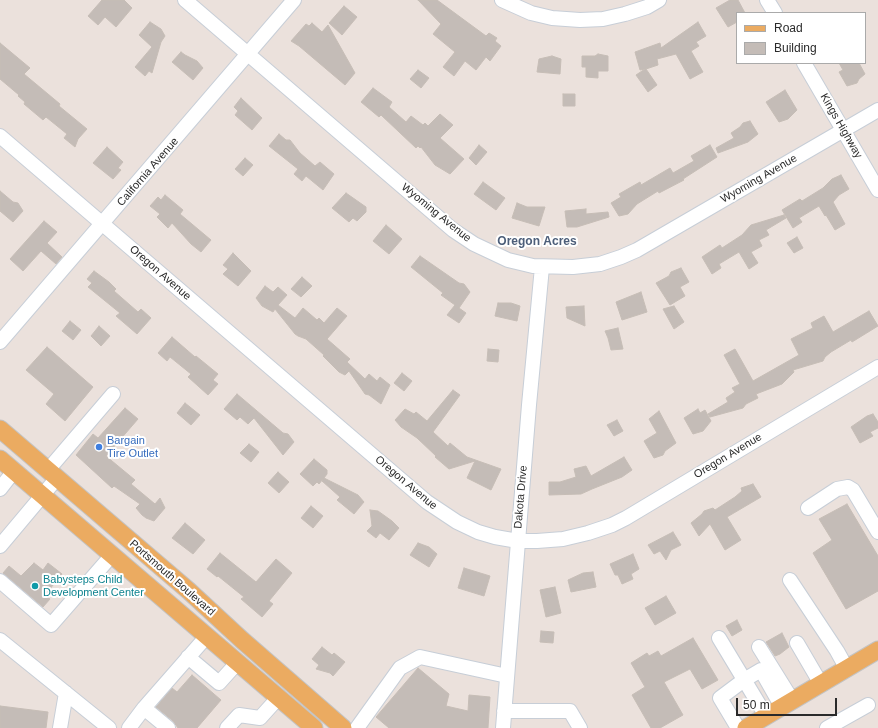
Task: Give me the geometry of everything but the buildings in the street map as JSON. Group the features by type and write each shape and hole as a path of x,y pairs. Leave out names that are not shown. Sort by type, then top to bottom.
{"main road":[{"name":"Portsmouth Boulevard","path":"0,429 189,591 242,640 343,728"},
{"name":"Portsmouth Boulevard","path":"0,459 207,636 308,726"},
{"path":"746,728 878,650"}],"street":[{"name":"Wyoming Avenue","path":"185,0 453,230 474,244 508,260 542,267 573,268 600,264 637,250 878,110"},
{"name":"California Avenue","path":"0,342 294,0"},
{"path":"502,0 510,5 531,13 552,18 580,20 603,19 625,14 647,7 660,0"},
{"path":"767,0 774,12"},
{"name":"Kings Highway","path":"805,64 878,190"},
{"name":"Oregon Avenue","path":"0,136 432,506 457,522 478,532 495,537 518,541 563,539 612,525 878,368"},
{"name":"Dakota Drive","path":"503,728 542,267"},
{"path":"0,546 43,495 53,474 112,394"},
{"path":"0,489 14,471"},
{"path":"808,508 837,489 848,487 853,490 878,532"},
{"path":"0,581 51,625 112,555"},
{"path":"790,580 837,650 847,668"},
{"path":"129,728 144,708 207,636"},
{"path":"719,638 766,716"},
{"path":"0,640 109,728"},
{"path":"797,643 821,684"},
{"path":"759,647 787,704"},
{"path":"357,728 400,668 420,656 507,676"},
{"path":"188,658 218,683 237,663"},
{"path":"738,728 720,698 744,680 761,670 787,704"},
{"path":"60,728 66,693"},
{"path":"227,728 239,715 260,718 278,698"},
{"path":"827,728 868,705"},
{"path":"144,708 168,728"},
{"path":"504,711 570,712 580,728"}],"place":[{"name":"Bargain Tire Outlet","path":"99,447"},
{"name":"Babysteps Child Development Center","path":"35,586"}],"district":[{"name":"Oregon Acres","path":"537,242"}]}
